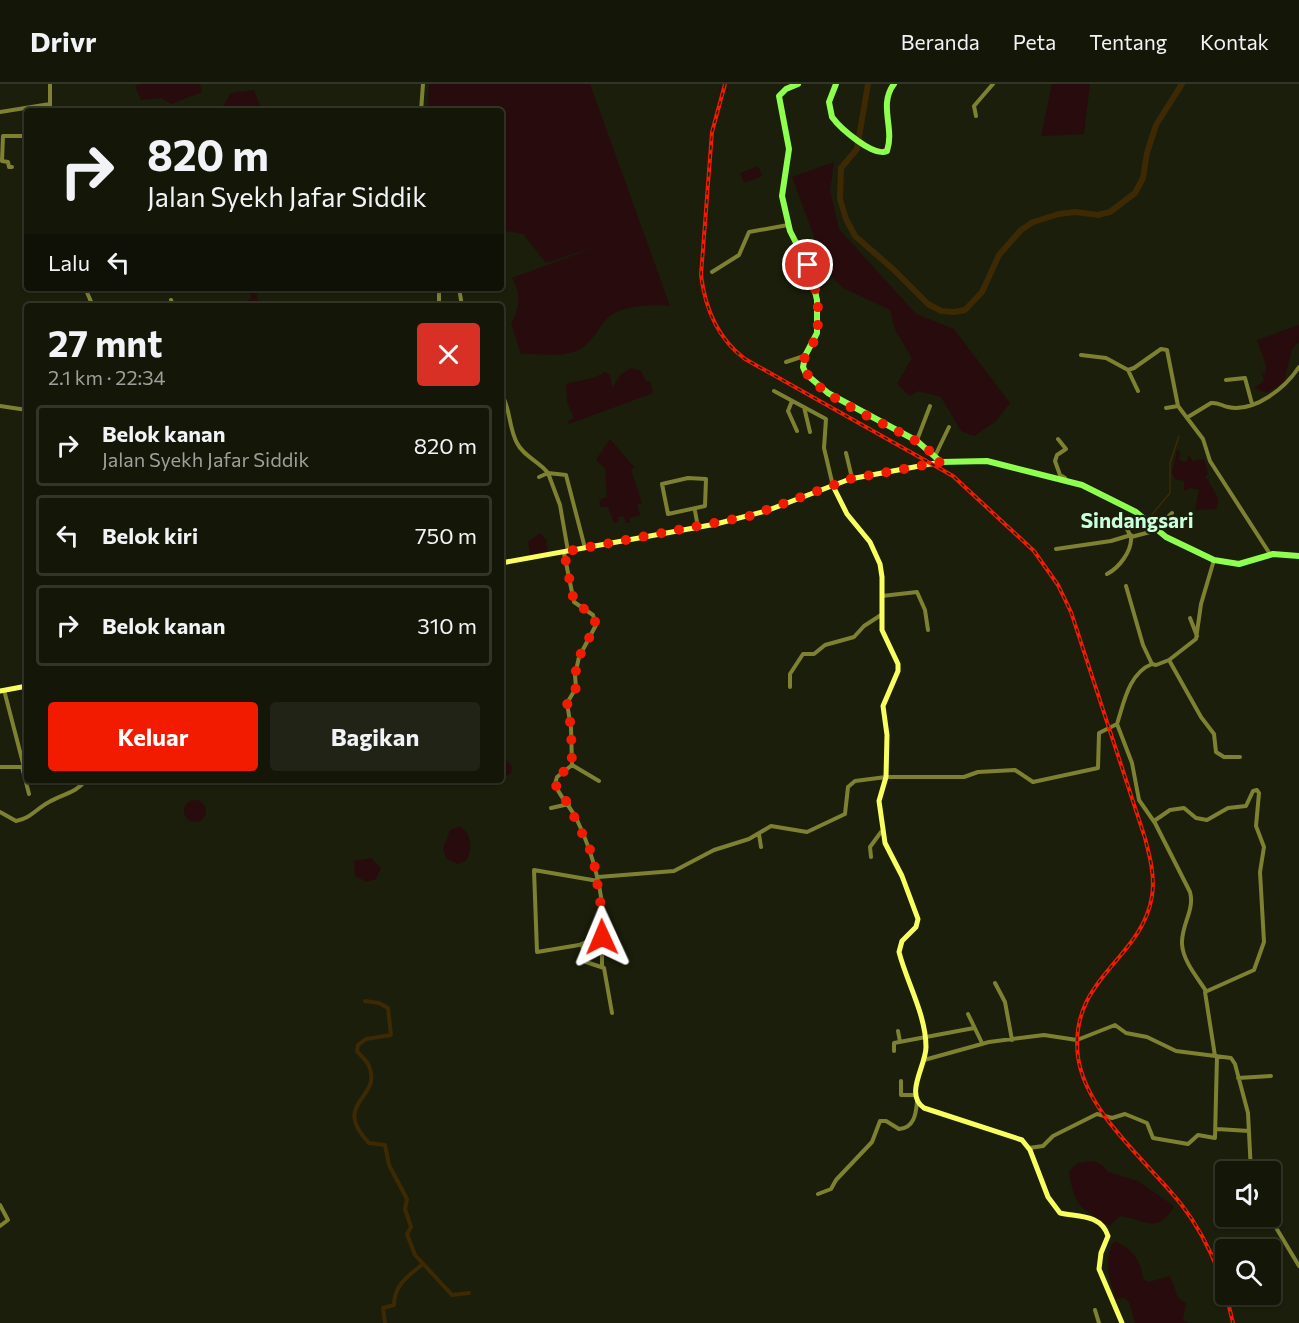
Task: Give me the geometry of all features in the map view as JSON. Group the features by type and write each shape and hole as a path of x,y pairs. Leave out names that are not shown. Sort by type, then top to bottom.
{"main road":[{"path":"798,84 782,91 778,101 789,146 782,189 789,225 810,270 817,300 816,333 805,356 804,370 821,388 916,441 941,462 987,461 1082,485 1146,519 1154,531 1213,564 1239,564 1270,555 1299,556"},
{"path":"836,84 829,102 830,112 842,128 876,152 887,151 890,135 886,97 894,84"}],"street":[{"path":"50,84 50,108"},
{"path":"421,108 423,84"},
{"path":"976,116 974,106 993,84"},
{"path":"25,108 50,104"},
{"path":"0,112 24,108"},
{"path":"12,167 8,162 2,161 3,136 24,136"},
{"path":"712,272 739,255 749,232 789,225"},
{"path":"1128,370 1161,349 1167,350 1178,406 1203,438 1212,465 1257,530 1270,555"},
{"path":"1081,355 1106,358 1128,370 1138,391"},
{"path":"786,362 805,356"},
{"path":"1188,417 1210,403 1228,407 1266,400 1299,367"},
{"path":"1226,380 1245,378 1252,404"},
{"path":"774,391 826,419 824,448 833,486 848,514 873,548 882,576 881,615 886,642 898,667 883,706 887,735 886,777 879,801 881,832 918,919 916,927 902,941 899,952 926,1037 924,1060 916,1083 916,1116 907,1127 899,1129 886,1121 880,1121 870,1145 836,1180 831,1190 818,1194"},
{"path":"504,399 508,407 509,425 517,444 523,453 539,463 548,473 560,505 574,602 593,615 596,625 579,657 575,675 576,688 567,702 571,728 572,765 555,782 590,849 598,879 605,934 582,944 537,952 534,872 541,869 598,879 674,871 714,849 759,834 774,826 803,832 815,829 845,814 848,787 852,781 886,777 964,777 978,772 1015,770 1033,782 1077,771 1094,770 1100,766 1099,733 1117,724"},
{"path":"792,401 788,411 796,432"},
{"path":"0,406 24,410"},
{"path":"804,406 810,432"},
{"path":"916,441 930,406"},
{"path":"1166,408 1178,406"},
{"path":"935,456 949,427"},
{"path":"1058,439 1066,449 1055,457 1060,475 1082,485"},
{"path":"846,453 852,478"},
{"path":"504,562 699,528 750,516 852,478 941,462"},
{"path":"539,477 548,473 562,473 567,476 585,548"},
{"path":"688,477 706,479 705,506 695,510 668,514 662,484 688,477"},
{"path":"695,510 699,528"},
{"path":"1056,549 1111,541 1154,531 1172,513"},
{"path":"1107,574 1119,567 1132,546 1132,535 1126,527 1146,519"},
{"path":"1029,1148 1043,1146 1053,1136 1097,1114 1112,1118 1125,1114 1147,1123 1154,1138 1167,1142 1188,1144 1199,1135 1215,1138 1217,1129 1216,1056 1206,991 1183,949 1183,937 1191,903 1190,892 1154,821 1138,800 1132,762 1117,724 1128,690 1143,668 1169,660 1191,646 1197,637 1201,604 1213,564"},
{"path":"1126,586 1137,630 1152,664"},
{"path":"881,596 917,592 925,610 928,630"},
{"path":"790,687 790,674 804,654 813,655 825,645 851,638 881,615"},
{"path":"1190,618 1197,637"},
{"path":"1169,660 1201,717 1214,734 1216,752 1224,757 1239,757"},
{"path":"0,767 24,767 2,690 24,686"},
{"path":"572,765 599,781"},
{"path":"27,783 29,794"},
{"path":"0,812 16,821 29,819 48,802 78,789 83,783"},
{"path":"1154,821 1170,810 1184,808 1198,819 1209,820 1228,808 1246,806 1253,791 1257,790 1259,793 1256,826 1264,846 1260,869 1263,949 1254,970 1206,991"},
{"path":"551,808 568,804"},
{"path":"872,857 870,847 881,832"},
{"path":"759,834 761,847"},
{"path":"582,944 586,962 602,966"},
{"path":"602,955 602,966 612,1013"},
{"path":"995,983 1005,1002 1012,1040"},
{"path":"968,1014 982,1043"},
{"path":"924,1060 982,1043 1044,1035 1077,1040 1115,1025 1126,1034 1147,1037 1176,1051 1216,1056 1234,1061 1248,1113 1250,1161"},
{"path":"894,1051 893,1044 974,1028"},
{"path":"898,1031 900,1042"},
{"path":"1238,1077 1271,1076"},
{"path":"901,1081 902,1095 916,1098 924,1108 1018,1138 1029,1148 1048,1197 1060,1213 1093,1219 1105,1229 1108,1236 1101,1253 1099,1269 1122,1323"},
{"path":"1217,1129 1249,1131"},
{"path":"0,1204 8,1220 0,1226"},
{"path":"1276,1227 1299,1266"},
{"path":"1095,1310 1099,1323"}],"shaded area":[{"path":"140,84 200,84 202,92 171,104 161,98 141,100 135,86"},
{"path":"429,84 590,84 670,306 644,306 618,312 605,321 585,345 570,353 521,354 511,323 518,301 517,289 512,278 604,244 546,263 523,234 504,231 504,108 428,108"},
{"path":"1052,84 1090,84 1084,134 1041,136"},
{"path":"254,90 261,108 222,108 231,93"},
{"path":"834,162 830,191 839,229 916,314 954,329 1010,403 995,422 974,436 961,431 941,397 918,391 910,396 897,384 912,358 895,330 890,310 843,288 827,272 792,177"},
{"path":"758,166 762,176 744,183 740,173"},
{"path":"248,291 256,291 260,303 243,303 252,298"},
{"path":"1299,325 1299,342 1292,349 1284,382 1267,393 1254,388 1264,381 1262,373 1265,373 1266,365 1257,340"},
{"path":"631,368 641,371 646,381 650,382 653,393 569,424 568,421 574,418 567,402 566,384 596,377 605,372 610,375 612,388 621,374"},
{"path":"610,439 634,467 631,470 642,503 637,505 640,515 630,518 630,523 626,523 624,516 618,517 619,521 614,523 608,507 601,507 599,500 607,497 605,468 596,460"},
{"path":"1177,450 1180,452 1179,460 1186,462 1189,456 1193,461 1204,459 1208,473 1205,479 1208,479 1218,500 1216,509 1195,510 1199,490 1191,488 1184,491 1184,481 1175,479 1172,473"},
{"path":"540,533 546,539 548,553 530,556 528,542"},
{"path":"504,759 512,766 511,773 504,777"},
{"path":"195,800 203,803 206,811 203,819 195,822 187,819 184,811 187,803"},
{"path":"460,826 469,837 470,850 467,860 458,864 447,859 443,849 450,830"},
{"path":"371,858 381,868 376,879 367,882 355,876 354,861"},
{"path":"1093,1161 1102,1165 1108,1172 1138,1181 1174,1206 1168,1215 1157,1223 1120,1216 1109,1226 1080,1205 1076,1200 1071,1183 1069,1171 1078,1163"},
{"path":"1114,1241 1126,1247 1138,1260 1143,1279 1149,1282 1170,1276 1178,1298 1186,1303 1183,1320 1189,1323 1135,1323 1129,1302 1124,1298 1116,1299 1111,1284 1108,1263"}],"waterway":[{"path":"868,84 857,149 841,168 840,199 846,219 855,236 928,304 941,311 954,312 965,310 982,292 999,255 1021,230 1033,222 1059,214 1075,212 1098,215 1110,212 1135,193 1143,178 1147,153 1156,125 1182,84"},
{"path":"1149,518 1170,493 1170,463 1179,436"},
{"path":"365,1001 379,1003 388,1008 391,1035 366,1039 358,1045 357,1051 368,1064 371,1077 369,1086 356,1109 355,1118 358,1129 369,1143 385,1145 389,1165 407,1199 405,1209 411,1227 407,1234 415,1255 452,1295 469,1293"},
{"path":"385,1323 383,1308 394,1305 399,1286 423,1264"}],"railway":[{"path":"725,84 712,132 701,275 709,311 720,332 735,351 745,359 953,476 1034,551 1058,585 1071,612 1145,838 1153,881 1152,896 1146,918 1135,937 1094,988 1084,1008 1078,1030 1078,1057 1083,1078 1105,1117 1181,1204 1202,1236 1215,1262"},
{"path":"1229,1305 1233,1323"}],"district":[{"name":"Sindangsari","path":"1137,519"}],"route":[{"path":"602,937 605,932 593,856 568,804 555,784 555,779 572,765 571,728 567,700 576,688 575,675 579,657 596,625 593,615 574,602 564,552 750,516 850,479 941,462 916,441 828,393 806,374 803,363 814,342 817,320 817,300 808,265"}]}
